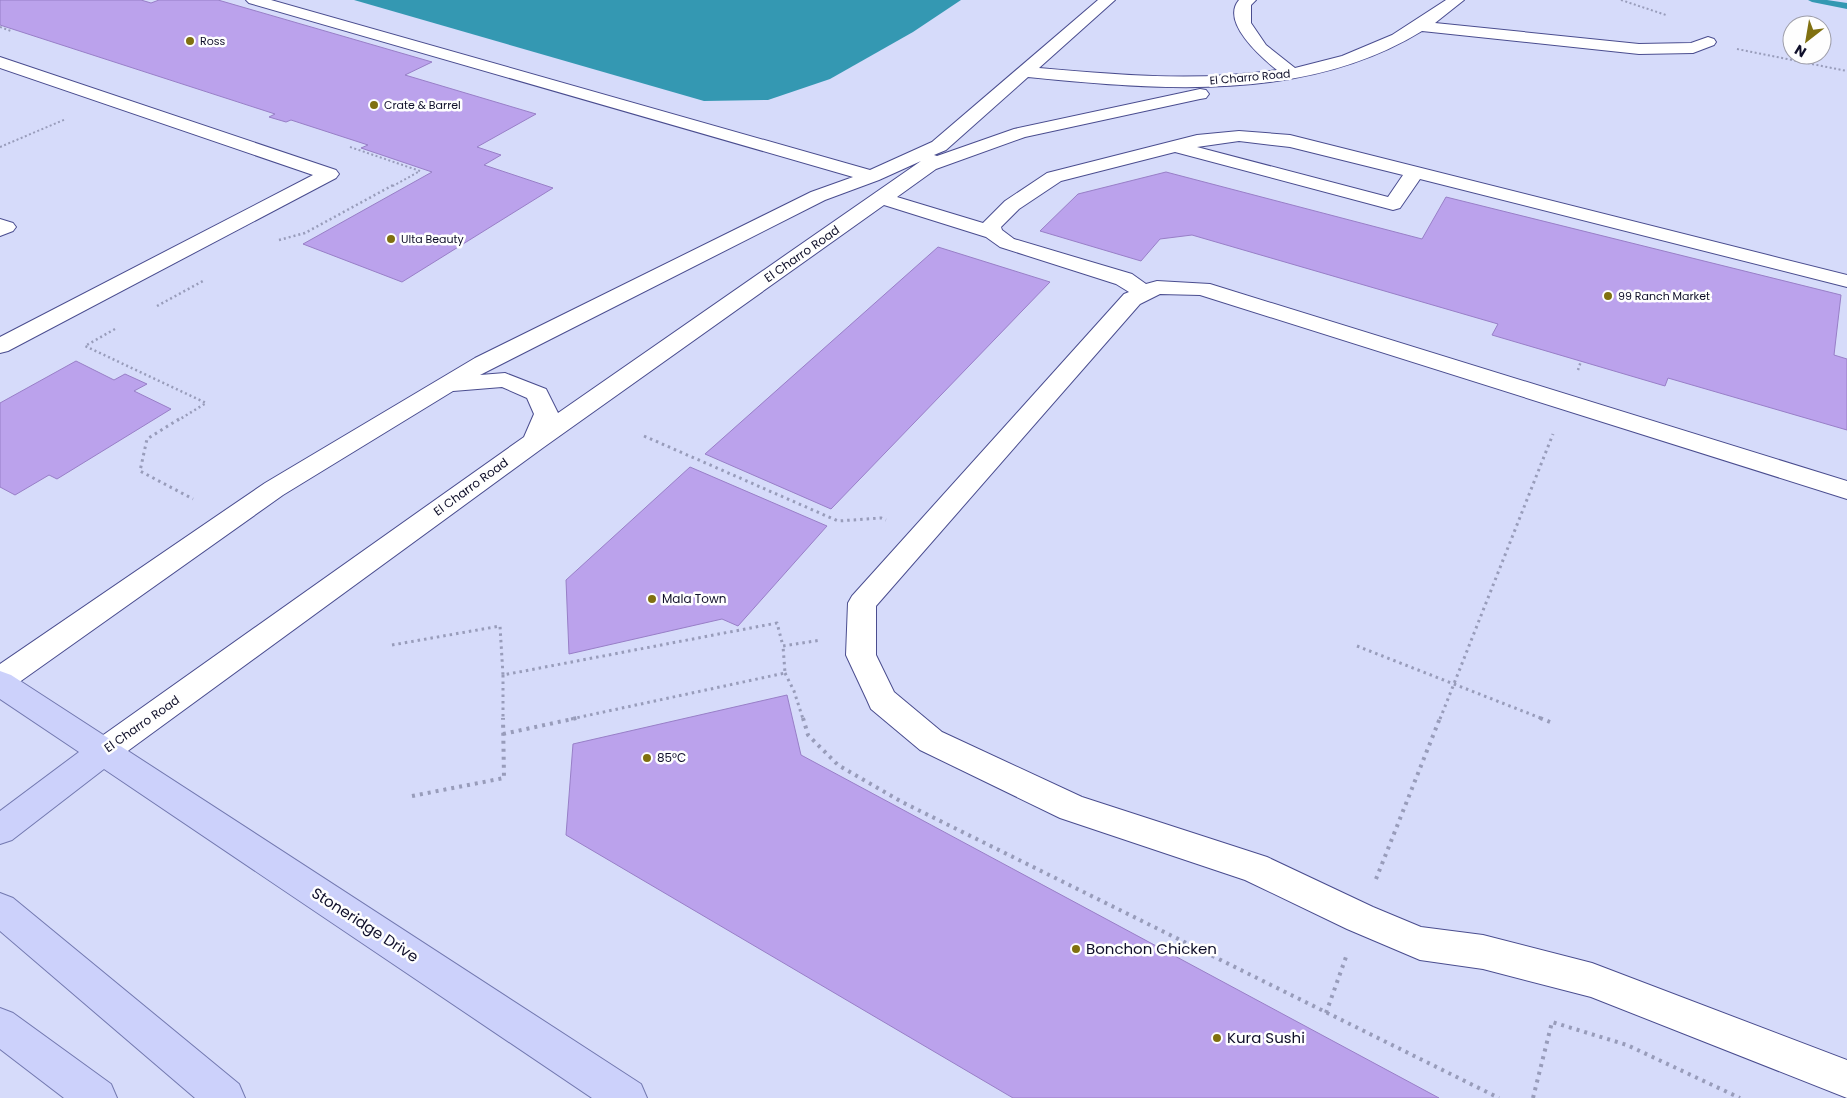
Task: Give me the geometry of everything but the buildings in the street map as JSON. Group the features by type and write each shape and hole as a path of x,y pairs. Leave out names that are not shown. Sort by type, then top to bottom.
{"main road":[{"name":"Stoneridge Drive","path":"0,682 627,1098"},
{"name":"El Charro Road","path":"0,830 103,752"},
{"path":"0,909 225,1098"},
{"path":"0,1026 96,1098"}],"street":[{"path":"254,0 876,187 993,233 1007,243 1124,278 1144,292"},
{"name":"El Charro Road","path":"103,752 535,441 876,187 934,155 1107,0"},
{"path":"1248,0 1243,4 1243,24 1260,48 1292,74"},
{"name":"El Charro Road","path":"1026,72 1091,79 1162,82 1237,80 1292,74 1346,60 1388,44 1420,26 1456,0"},
{"path":"1420,26 1639,49 1692,48 1708,42"},
{"path":"0,62 329,174 0,346"},
{"path":"934,155 1118,110 1292,74"},
{"path":"993,233 991,226 1012,205 1054,176 1197,141 1239,136 1290,140 1847,281"},
{"path":"1174,147 1393,204 1414,172"},
{"name":"El Charro Road","path":"0,682 274,488 483,362 818,196 876,187"},
{"path":"0,224 6,227 0,230"},
{"path":"1847,490 1202,289 1157,287 1132,299 862,603 861,635 861,654 882,700 931,741 1072,808 1255,868 1360,918 1420,943 1483,952 1592,980 1847,1080"},
{"path":"447,384 505,380 537,394 546,414 535,441"}],"path":[{"path":"1708,42 1847,71"},
{"path":"0,147 74,116"},
{"path":"158,306 209,278"},
{"path":"115,329 85,346 206,403 147,439 140,471 200,502"},
{"path":"1326,1013 1360,918 1566,403 1581,361"},
{"path":"644,436 838,521 881,518 924,534"},
{"path":"503,675 777,623 783,646 785,673 794,691 808,735 838,765 902,802 1499,1098"},
{"path":"392,646 500,626 503,675 504,778 412,796"},
{"path":"783,646 861,635"},
{"path":"1357,646 1550,722"},
{"path":"503,734 785,673"},
{"path":"1533,1098 1552,1022 1627,1045 1740,1098"}],"water":[{"path":"354,0 961,0 913,32 830,79 768,100 704,101"}],"waterway":[{"path":"1812,0 1847,6"}],"place":[{"name":"Ross","path":"190,41"},
{"name":"Crate & Barrel","path":"374,105"},
{"name":"Ulta Beauty","path":"391,239"},
{"name":"99 Ranch Market","path":"1608,296"},
{"name":"Mala Town","path":"652,599"},
{"name":"85°C","path":"647,758"},
{"name":"Bonchon Chicken","path":"1076,949"},
{"name":"Kura Sushi","path":"1217,1038"}]}
